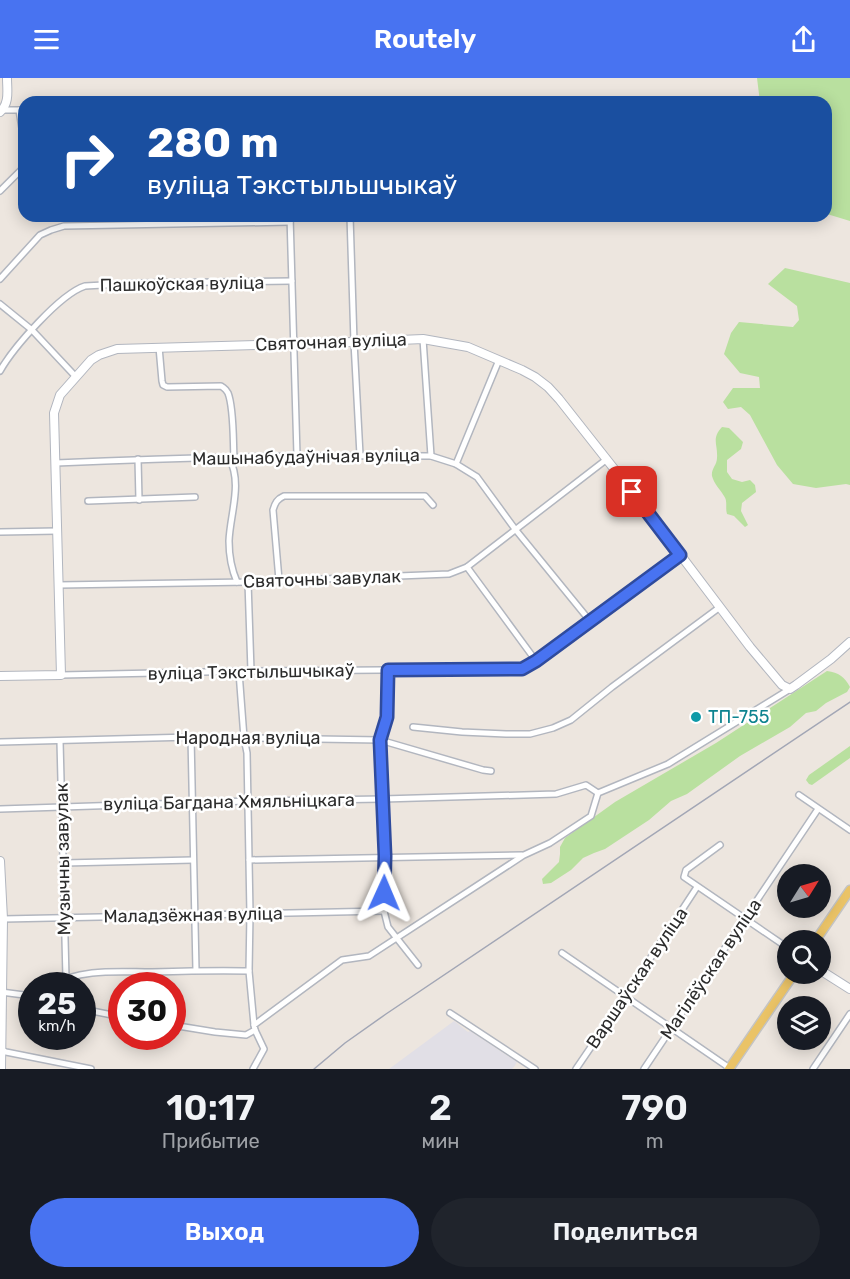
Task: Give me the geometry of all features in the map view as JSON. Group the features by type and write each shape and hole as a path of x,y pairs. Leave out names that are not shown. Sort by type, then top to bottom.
{"main road":[{"path":"823,930 850,890"},
{"path":"730,1069 787,984"}],"street":[{"path":"1,111 7,101 8,78"},
{"path":"1,111 18,110"},
{"path":"0,191 18,173"},
{"path":"0,279 40,236 64,226 193,222"},
{"path":"290,222 297,455"},
{"path":"350,222 360,455"},
{"name":"Пашкоўская вуліца","path":"0,371 32,330 69,294 85,286 292,281"},
{"path":"0,304 32,330 76,377"},
{"path":"423,339 431,456"},
{"name":"Святочная вуліца","path":"61,675 54,412 60,395 91,360 107,351 117,349 423,339 468,347 535,377 548,387 607,459 758,657 782,685 790,689"},
{"path":"159,347 163,385 167,387 221,386 227,392 231,404 231,458 236,479 229,539 231,567 237,582"},
{"path":"456,464 499,360"},
{"name":"Машынабудаўнічая вуліца","path":"56,463 297,455 431,456 456,464 477,477 515,529 590,621"},
{"path":"138,459 139,500"},
{"path":"536,661 467,567 607,459"},
{"path":"279,580 273,510 278,499 284,496 425,496 433,505"},
{"path":"88,501 195,497"},
{"path":"0,532 57,531"},
{"name":"вуліца Тэкстыльшчыкаў","path":"0,676 522,669 680,555"},
{"name":"Святочны завулак","path":"58,585 248,582 449,574 467,567"},
{"path":"248,582 251,671"},
{"path":"413,727 506,734 530,734 553,728 572,720 612,687 720,607"},
{"path":"186,1027 246,1035 342,960 369,956 524,855 550,843 591,816 598,793 668,764 790,689 850,642"},
{"path":"388,670 387,717 380,740 385,856 384,911 388,927 418,965"},
{"path":"238,672 244,738 248,753 249,970 255,1027 264,1049 253,1069"},
{"path":"191,738 196,970"},
{"name":"Народная вуліца","path":"0,742 191,738 380,740 491,771"},
{"name":"Музычны завулак","path":"60,741 66,972"},
{"name":"вуліца Багдана Хмяльніцкага","path":"0,809 556,794 586,785 598,793"},
{"path":"799,795 850,830"},
{"name":"Магілёўская вуліца","path":"644,1069 818,809"},
{"path":"720,845 686,870 684,877 777,941"},
{"path":"249,860 524,855"},
{"path":"64,863 193,860"},
{"path":"0,861 3,919 1,1069"},
{"name":"Варшаўская вуліца","path":"576,1069 698,887"},
{"name":"Маладзёжная вуліца","path":"3,919 384,911"},
{"path":"562,953 730,1069"},
{"path":"96,974 249,970"},
{"path":"831,977 850,989"},
{"path":"1,992 18,994"},
{"path":"450,1013 535,1069"},
{"path":"813,1069 850,1014"},
{"path":"1,1049 6,1052 91,1069"}],"shaded area":[{"path":"454,1021 517,1062 514,1067 512,1069 389,1069"}],"green space":[{"path":"757,78 850,78 850,221 832,216 832,96 759,96"},
{"path":"785,268 850,283 850,485 816,488 793,484 777,465 750,415 741,407 728,409 723,402 733,388 760,388 759,377 740,373 724,354 731,333 739,322 793,327 799,320 797,306 768,284"},
{"path":"722,427 729,428 743,442 741,449 727,460 727,472 732,479 742,482 750,480 755,485 756,492 742,503 741,511 748,525 745,527 734,516 727,514 725,498 712,476 717,458 716,438"},
{"path":"827,671 843,678 850,687 847,692 816,711 806,713 790,727 740,756 687,794 671,801 649,820 605,849 583,858 571,870 551,883 543,884 542,879 559,862 560,847 565,838 615,802 716,743"},
{"path":"850,746 850,758 812,785 809,784 806,780 809,775"}],"railway":[{"path":"314,1069 345,1043 386,1014 850,702"}],"place":[{"name":"ТП-755","path":"696,717"}],"route":[{"path":"384,893 385,856 380,740 387,717 388,670 522,669 536,661 680,555 632,492"}]}
